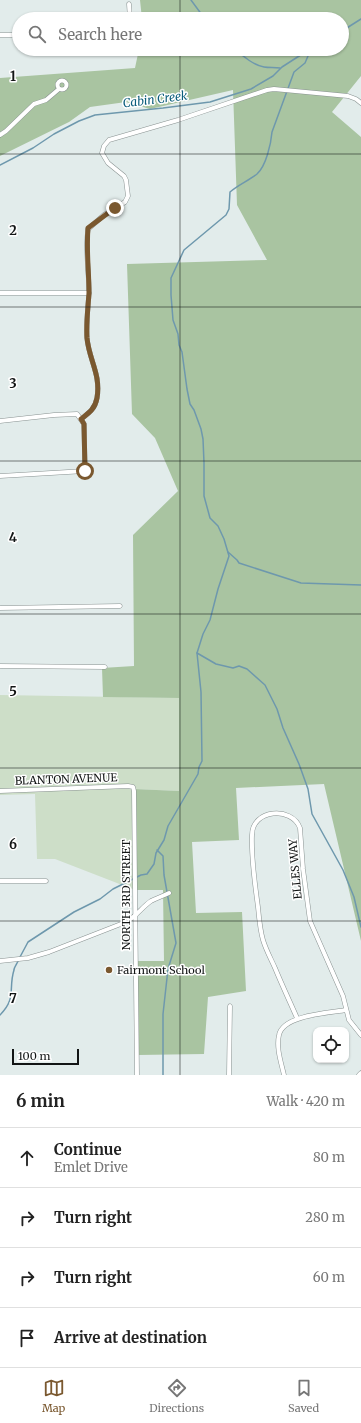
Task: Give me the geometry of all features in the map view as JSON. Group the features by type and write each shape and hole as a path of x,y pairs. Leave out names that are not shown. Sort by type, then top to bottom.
{"street":[{"path":"130,4 130,12"},
{"path":"0,35 12,35"},
{"path":"0,135 34,104 46,100 59,89"},
{"path":"81,419 94,409 98,387 96,371 87,337 89,292 88,228 125,202 128,196 124,176 108,163 102,153 104,146 109,140 178,120 267,90 274,89 348,96 361,103"},
{"path":"0,294 89,292"},
{"path":"0,421 77,414 84,424 85,471 0,476"},
{"path":"0,608 120,606"},
{"path":"0,666 105,667"},
{"name":"BLANTON AVENUE","path":"0,791 133,787"},
{"name":"NORTH 3RD STREET","path":"133,787 137,1075"},
{"name":"ELLES WAY","path":"297,1018 266,948 261,933 255,885 252,834 256,821 262,816 270,813 282,814 291,817 298,822 300,828 310,921 343,996 349,1020 361,1035"},
{"path":"0,881 46,881"},
{"path":"0,961 28,958 50,952 126,922 135,917 151,901 169,893"},
{"path":"229,1075 230,1006"},
{"path":"284,1075 278,1045 279,1035 282,1028 288,1022 297,1018 346,1010"}],"green space":[{"path":"140,0 361,0 361,76 332,112 361,137 361,941 324,784 236,788 239,840 192,842 196,913 242,912 246,991 208,997 204,1054 138,1055 136,961 164,961 163,890 135,890 134,789 179,791 179,698 103,697 102,668 134,666 133,535 178,491 155,438 132,414 127,264 267,260 237,205 233,90 150,109 126,102 90,107 69,122 0,156 0,78 135,68 138,56 349,56 349,12 141,12"},
{"path":"0,695 179,698 179,791 134,789 135,890 55,859 37,859 35,794 0,795"}],"waterway":[{"path":"191,0 200,12"},
{"name":"Cabin Creek","path":"349,27 361,19"},
{"path":"243,56 260,66 280,68"},
{"name":"Cabin Creek","path":"0,165 33,148 54,134 79,121 95,115 210,102 251,89 273,76 282,67 299,56"},
{"path":"20,957 28,942 74,912 100,899 113,889 141,875 147,874 154,864 156,853 164,840 168,826 198,774 202,761 201,692 197,653 203,634 210,620 229,556 218,526 210,518 204,496 203,439 194,410 190,404 182,352 173,320 171,278 184,250 226,215 229,209 230,192 257,174 263,166 268,154 272,132 294,72 305,63 308,56"},
{"path":"228,552 239,563 301,583 361,585"},
{"path":"197,653 216,664 233,668 239,666 247,669 265,685 277,709 283,728 299,764 308,789 312,814 343,870 354,897 361,927"},
{"path":"157,850 163,856 164,875 176,943 168,969 163,1014 163,1075"},
{"path":"0,1015 9,1003 12,977 14,968 18,961"}],"place":[{"name":"Fairmont School","path":"109,970"}],"route":[{"path":"85,471 84,424 81,419 94,409 98,387 96,371 87,337 89,292 88,228 115,208"}]}
